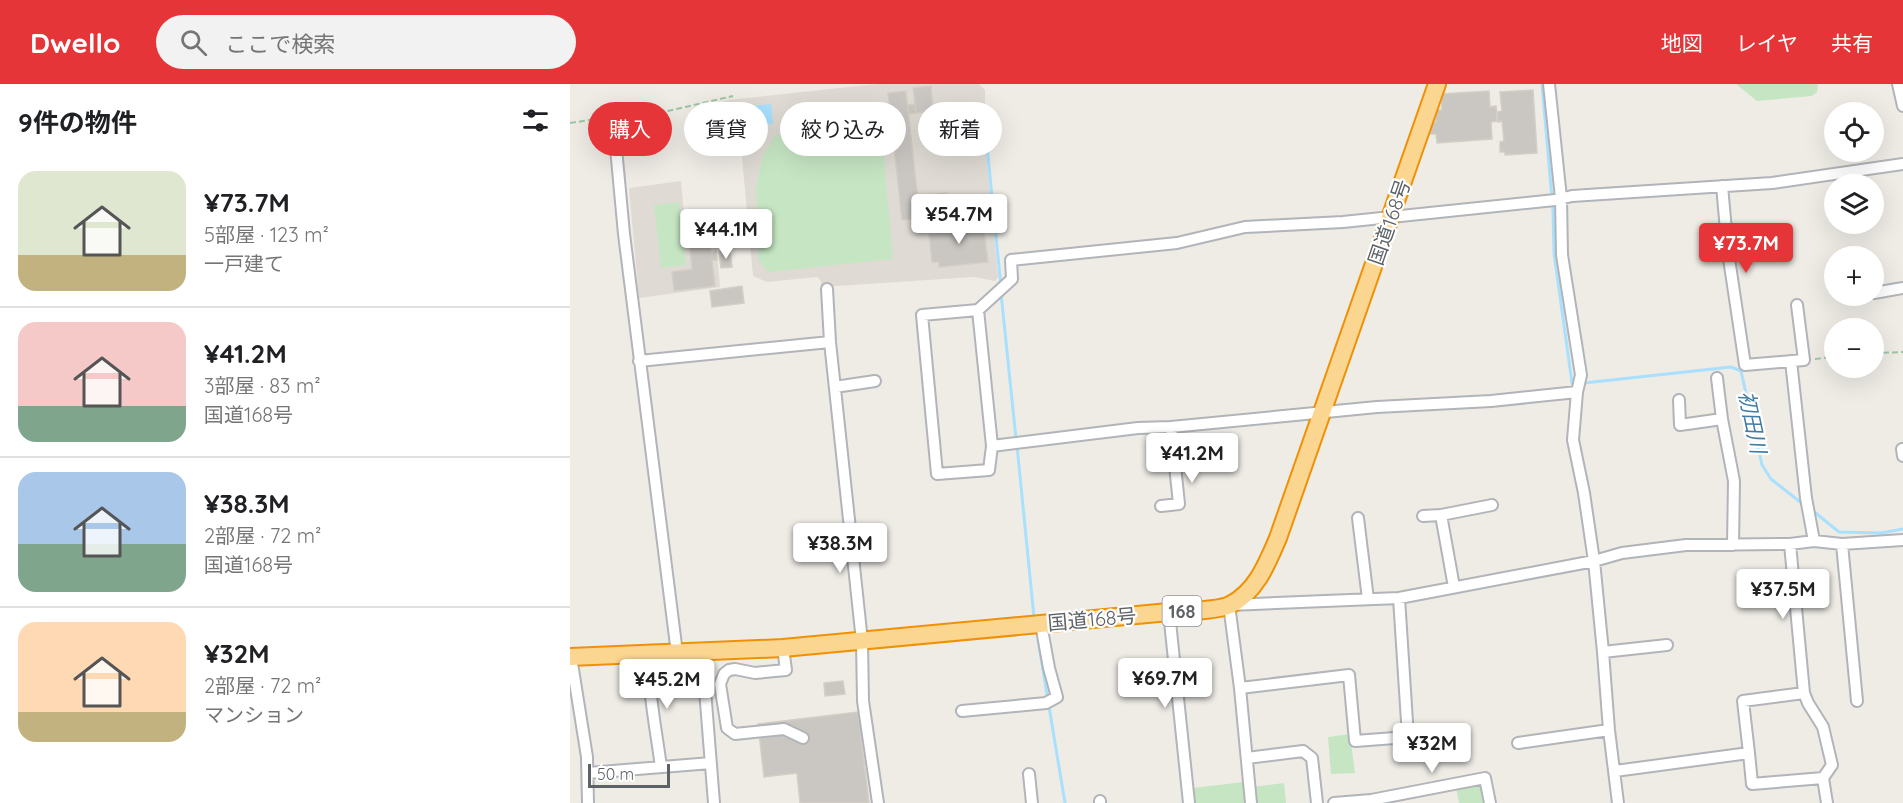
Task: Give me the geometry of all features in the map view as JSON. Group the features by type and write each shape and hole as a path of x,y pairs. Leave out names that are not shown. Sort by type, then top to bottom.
{"highway":[{"name":"国道168号","path":"570,657 783,648 1229,605 1250,590 1268,564 1437,84"}],"street":[{"path":"1549,84 1552,101 1555,200 1581,375 1577,392 1573,440 1594,561 1618,803"},
{"path":"1898,84 1903,106"},
{"path":"617,156 639,361 677,653"},
{"path":"978,310 992,446 989,470 937,474 922,315 978,310 1012,279 1011,260 1177,243 1245,227 1343,222 1555,200 1772,183 1903,164"},
{"path":"1722,186 1728,252 1745,365 1804,360 1797,305"},
{"path":"1884,291 1903,288"},
{"path":"827,289 830,342 862,641 863,701 878,803"},
{"path":"639,361 830,342"},
{"path":"1791,361 1806,498 1814,540"},
{"path":"1717,378 1722,419 1734,480 1733,545"},
{"path":"835,387 875,381"},
{"path":"992,446 1138,428 1171,427 1377,407 1491,401 1577,392"},
{"path":"1678,400 1680,424 1722,419"},
{"path":"1161,506 1179,504 1171,427"},
{"path":"1423,516 1441,515 1492,505"},
{"path":"1441,515 1454,588"},
{"path":"1358,518 1368,599"},
{"path":"1251,803 1229,605 1399,598 1594,561 1622,553 1686,545 1790,544 1814,540 1842,544 1903,540"},
{"path":"1790,544 1804,693 1823,727 1832,765 1823,778 1827,803"},
{"path":"1842,544 1857,700"},
{"path":"1240,688 1349,675 1355,741 1408,737 1399,598"},
{"path":"1169,612 1189,803"},
{"path":"962,711 1049,701 1056,697 1041,624"},
{"path":"1603,652 1667,645"},
{"path":"783,648 786,670 754,673 729,670 724,674 720,684 727,728 735,734 784,729 802,738"},
{"path":"702,652 714,803"},
{"path":"649,653 650,683 661,767"},
{"path":"570,657 587,757 588,803"},
{"path":"1804,693 1743,700 1752,784 1823,778"},
{"path":"1518,743 1609,730"},
{"path":"1247,759 1303,750 1312,758 1317,803"},
{"path":"1615,771 1749,753"},
{"path":"588,773 711,763"},
{"path":"1029,774 1032,803"},
{"path":"1335,803 1372,802 1485,778 1490,803"}],"path":[{"path":"672,110 733,96"},
{"path":"570,123 588,120"},
{"path":"1884,353 1903,352"},
{"path":"1804,360 1824,358"}],"shaded area":[{"path":"877,84 979,84 985,90 985,102 918,102 918,156 987,156 998,277 995,281 974,277 821,287 821,281 817,277 767,282 753,276 742,156 768,156 768,102 722,102"},
{"path":"681,181 686,235 715,232 720,287 639,298 629,188"}],"green space":[{"path":"1736,84 1818,84 1817,92 1812,96 1757,101"},
{"path":"780,134 780,156 884,156 893,259 768,272 759,261 756,187 763,156 768,156 768,147 776,135"},
{"path":"679,202 686,265 661,268 654,205"},
{"path":"1350,734 1355,773 1331,774 1328,737"},
{"path":"1483,781 1487,803 1459,803 1456,787"},
{"path":"1244,782 1247,803 1194,803 1193,788"},
{"path":"1284,783 1286,803 1254,803 1252,787"}],"water":[{"path":"768,104 771,104 773,124 768,124"}],"building":[{"path":"931,86 932,102 918,102 918,113 916,113 913,88"},
{"path":"1533,90 1537,153 1505,155 1505,152 1500,152 1500,142 1504,141 1502,121 1498,122 1497,112 1502,111 1500,92"},
{"path":"906,91 920,218 902,220 895,156 906,156 906,102 889,102 888,93"},
{"path":"1489,91 1490,107 1496,106 1497,121 1491,122 1492,139 1437,143 1436,134 1428,134 1429,122 1436,122 1435,110 1442,110 1441,94"},
{"path":"915,104 916,113 909,114 908,105"},
{"path":"947,193 949,209 920,213 918,196"},
{"path":"934,211 935,220 921,221 920,213"},
{"path":"983,222 988,262 939,267 939,262 932,262 929,234 935,233 935,227"},
{"path":"710,236 711,252 716,251 717,260 712,260 715,286 674,291 672,272 692,269 689,238"},
{"path":"730,251 732,267 721,268 719,252"},
{"path":"742,286 744,303 712,307 710,291"},
{"path":"843,681 845,694 825,696 824,683"},
{"path":"858,712 869,803 800,803 797,773 764,777 758,724"}],"waterway":[{"name":"初田川","path":"1542,84 1553,210 1554,253 1572,383"},
{"path":"988,156 1001,287"},
{"path":"1001,293 1016,439"},
{"name":"初田川","path":"1584,383 1731,367 1741,371 1762,465 1771,479 1804,505"},
{"path":"1017,446 1034,617"},
{"name":"初田川","path":"1812,510 1839,532 1881,533 1903,529"},
{"path":"1038,640 1065,803"}]}
